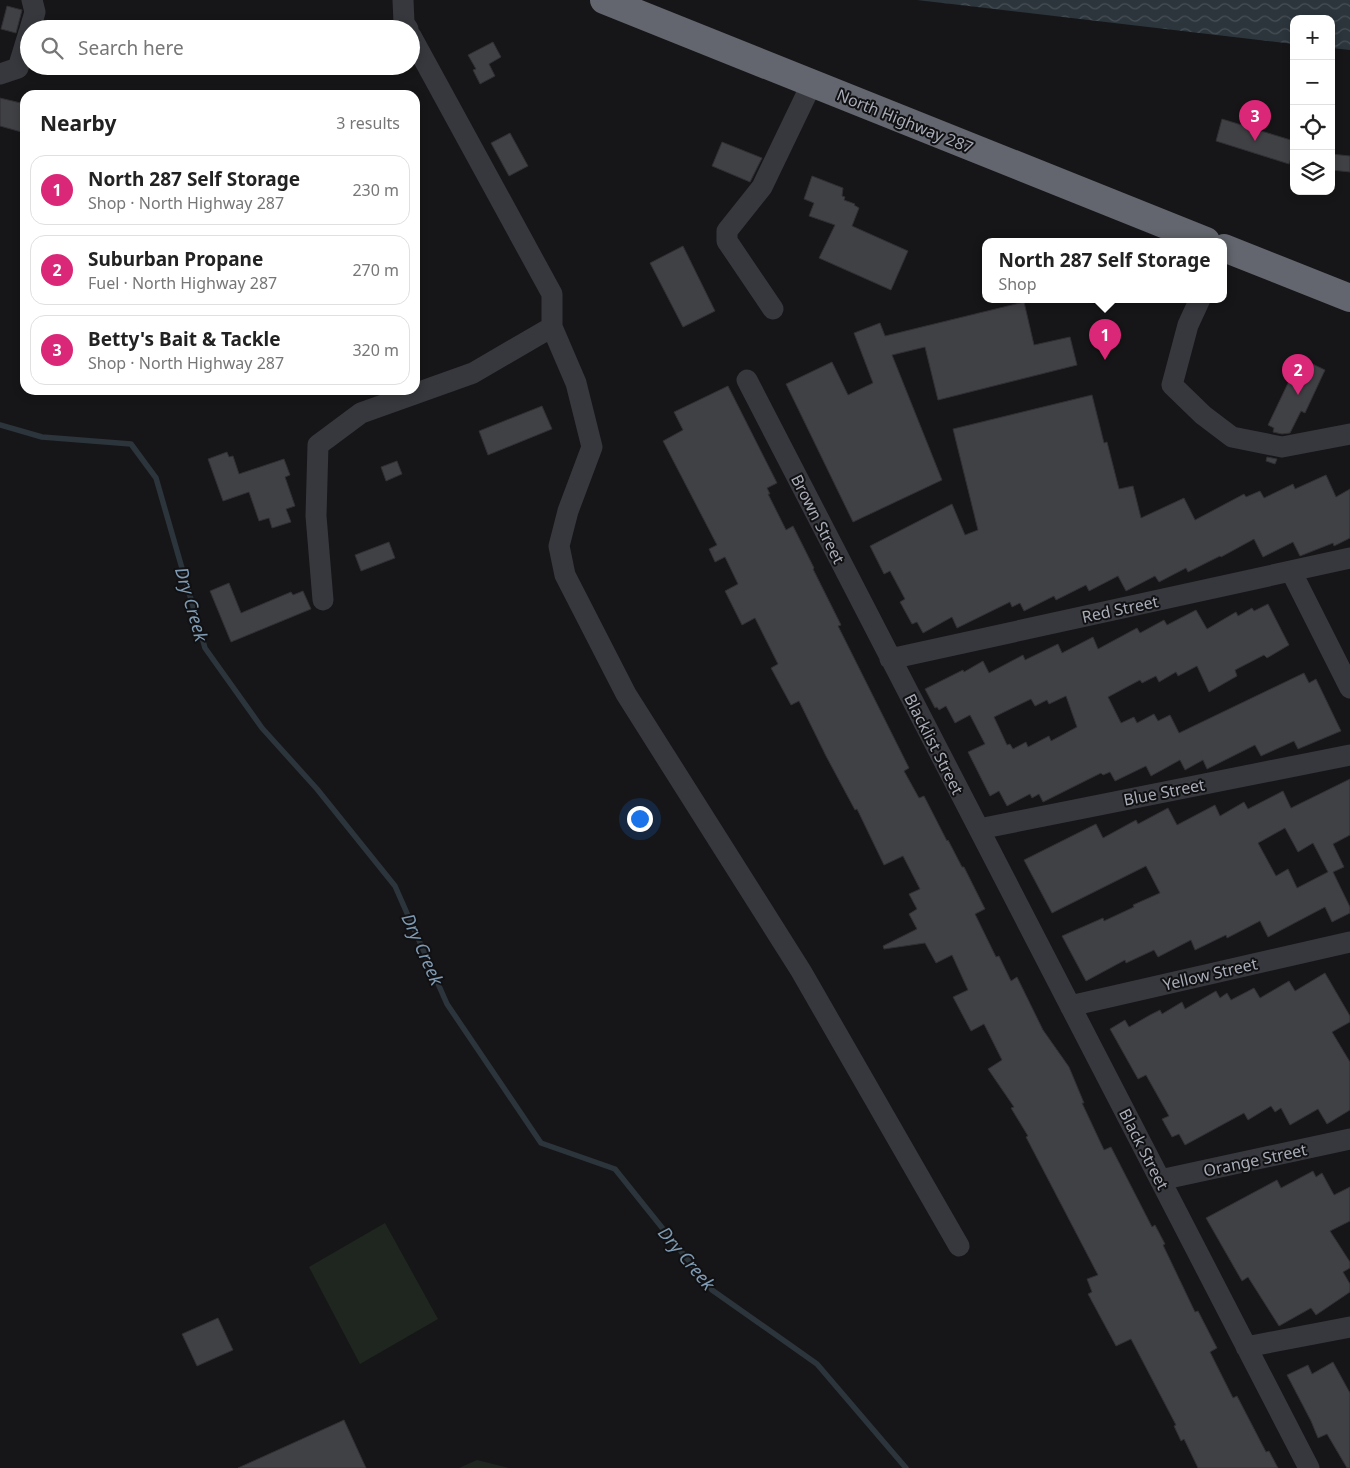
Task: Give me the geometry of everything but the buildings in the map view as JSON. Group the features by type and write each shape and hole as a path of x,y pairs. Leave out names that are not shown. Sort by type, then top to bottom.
{"highway":[{"name":"North Highway 287","path":"604,0 1199,238"},
{"path":"1227,249 1350,298"}],"street":[{"path":"32,0 35,12 33,20"},
{"path":"398,1 403,20"},
{"path":"420,52 552,294 552,327 576,383 592,447 568,511 559,546 565,575 626,694 801,972 959,1246"},
{"path":"0,74 18,68 20,61"},
{"path":"773,309 727,241 727,231 762,187 812,83"},
{"path":"1198,303 1188,325 1172,385 1203,415 1232,437 1282,446 1350,434"},
{"path":"420,392 473,374 552,327"},
{"name":"Brown Street","path":"747,380 890,659"},
{"path":"323,600 316,516 318,445 361,413 413,395"},
{"name":"Red Street","path":"890,659 1350,558"},
{"path":"1291,571 1350,688"},
{"name":"Blacklist Street","path":"890,659 979,830"},
{"name":"Blue Street","path":"979,830 1350,755"},
{"name":"Black Street","path":"979,830 1309,1468"},
{"name":"Yellow Street","path":"1070,1006 1350,942"},
{"name":"Orange Street","path":"1160,1180 1350,1139"},
{"path":"1246,1347 1350,1327"}],"shaded area":[{"path":"385,1223 438,1319 360,1364 309,1267"},
{"path":"477,1460 509,1468 459,1468"}],"water":[{"path":"917,0 1350,0 1350,50 1335,48 1335,15 1290,15 1290,44"}],"waterway":[{"name":"Dry Creek","path":"0,425 42,437 131,444 156,478 205,648 262,728 317,789 395,886 447,1004 541,1143 615,1169 712,1290 817,1364 906,1468"}],"place":[{"name":"Betty's Bait & Tackle","path":"1255,141"},
{"name":"North 287 Self Storage","path":"1105,360"},
{"name":"Suburban Propane","path":"1298,395"}]}
